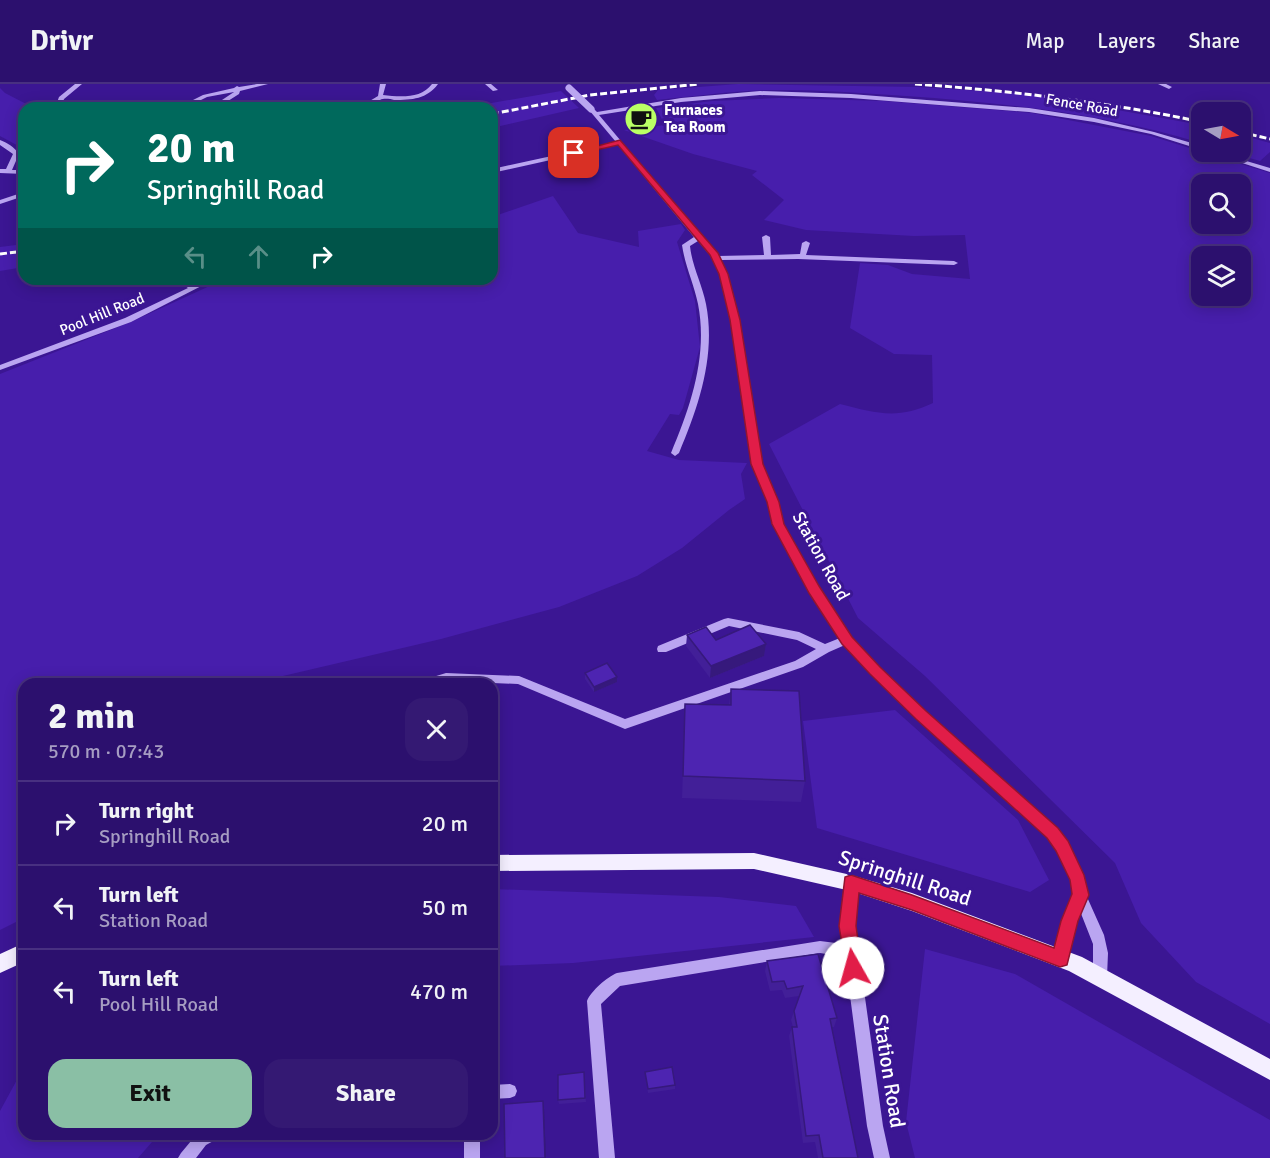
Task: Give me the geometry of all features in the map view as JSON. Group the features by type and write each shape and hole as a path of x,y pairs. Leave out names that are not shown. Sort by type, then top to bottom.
{"main road":[{"name":"Springhill Road","path":"498,863 579,860 754,861 851,883 912,902 1060,959 1100,977 1270,1070"},
{"path":"0,964 18,955"}],"street":[{"path":"60,102 61,98 80,84"},
{"path":"192,102 205,96 237,88 265,84"},
{"path":"380,97 384,90 383,84"},
{"path":"371,102 380,97 424,95 431,92 435,84"},
{"path":"488,84 495,90"},
{"path":"1161,84 1170,87"},
{"name":"Station Road","path":"566,86 591,108 716,258 723,274 735,320 757,464 773,502 778,524 814,589 847,640 921,715 1052,833 1062,846 1096,927 1103,956 1100,977"},
{"path":"225,102 237,93 237,88"},
{"name":"Fence Road","path":"596,114 681,100 760,93 850,96 1029,110 1094,120 1191,145"},
{"path":"0,142 12,148 16,154 8,171"},
{"path":"498,170 620,142"},
{"path":"1244,162 1270,170"},
{"path":"0,171 18,172"},
{"path":"0,202 18,196"},
{"path":"675,453 690,420 707,336 702,304 687,258 686,245 699,237"},
{"path":"766,237 768,257"},
{"path":"798,257 806,251 806,243"},
{"path":"716,258 798,257 954,263"},
{"path":"189,285 194,288"},
{"name":"Pool Hill Road","path":"0,368 128,320 200,285"},
{"path":"662,649 728,622 799,636 825,649"},
{"path":"498,679 519,680 625,724 800,664 825,649 847,640"},
{"path":"443,678 470,678"},
{"name":"Station Road","path":"851,883 848,926 875,1126 882,1158"},
{"path":"1060,959 1075,903 1081,895"},
{"path":"607,1158 594,1001 617,980 820,947 851,951"},
{"path":"498,1091 510,1090"},
{"path":"186,1158 201,1140"},
{"path":"472,1140 472,1158"}],"shaded area":[{"path":"738,84 918,87 1028,94 1191,123 1191,140 1129,124 1018,106 847,92 787,90 736,92 657,100 654,95 658,90"},
{"path":"0,88 22,102 18,102 18,146 0,136"},
{"path":"561,91 579,108 498,127 498,102"},
{"path":"779,98 884,101 1032,113 1151,136 1191,148 1191,162 1235,162 1270,173 1270,1024 1196,982 1141,923 1115,863 925,676 858,618 769,444 840,404 876,412 897,413 909,412 933,403 932,355 894,354 850,328 860,263 888,265 912,274 970,279 965,235 914,236 806,230 764,220 784,200 752,175 757,171 693,154 624,130 665,125 656,108 712,101"},
{"path":"1251,138 1270,143 1270,152 1260,161 1251,158"},
{"path":"553,196 578,233 639,247 638,231 681,224 685,230 677,242 695,301 700,347 683,408 679,415 670,414 647,451 679,460 747,463 741,474 745,499 682,548 637,576 559,607 441,639 275,678 18,678 18,921 0,930 0,374 133,321 212,285 498,285 498,215"},
{"path":"18,245 18,268 0,271 0,247"},
{"path":"895,710 1018,820 1049,880 1030,892 817,828 803,721"},
{"path":"498,889 719,897 796,906 814,937 573,963 498,966"},
{"path":"925,949 1015,974 1270,1120 1270,1158 915,1158 906,1122"},
{"path":"18,1078 18,1140 154,1140 138,1158 0,1158 0,1111"}],"building":[{"path":"750,625 766,644 711,666 687,635 706,627 716,640"},
{"path":"607,663 617,677 594,687 585,673"},
{"path":"731,689 799,691 805,781 683,776 685,704 731,705"},
{"path":"818,954 837,1018 830,1019 858,1158 823,1158 819,1135 806,1136 792,1027 797,1027 794,1011 803,986 787,989 784,981 772,982 767,961"},
{"path":"672,1067 675,1085 648,1089 645,1072"},
{"path":"584,1072 585,1098 558,1100 558,1075"},
{"path":"543,1101 545,1158 505,1158 504,1104"}],"railway":[{"path":"498,113 590,95 699,84"},
{"path":"915,84 1059,98 1191,120"},
{"path":"1251,135 1270,139"},
{"path":"0,254 18,252"}],"place":[{"name":"Furnaces Tea Room","path":"641,119"}],"route":[{"path":"574,153 620,142 714,255 723,274 735,320 757,464 773,502 778,524 814,589 847,640 875,670 921,715 1052,833 1062,846 1078,880 1081,895 1075,903 1069,921 1060,959 912,902 851,883 848,926 853,968"}]}
